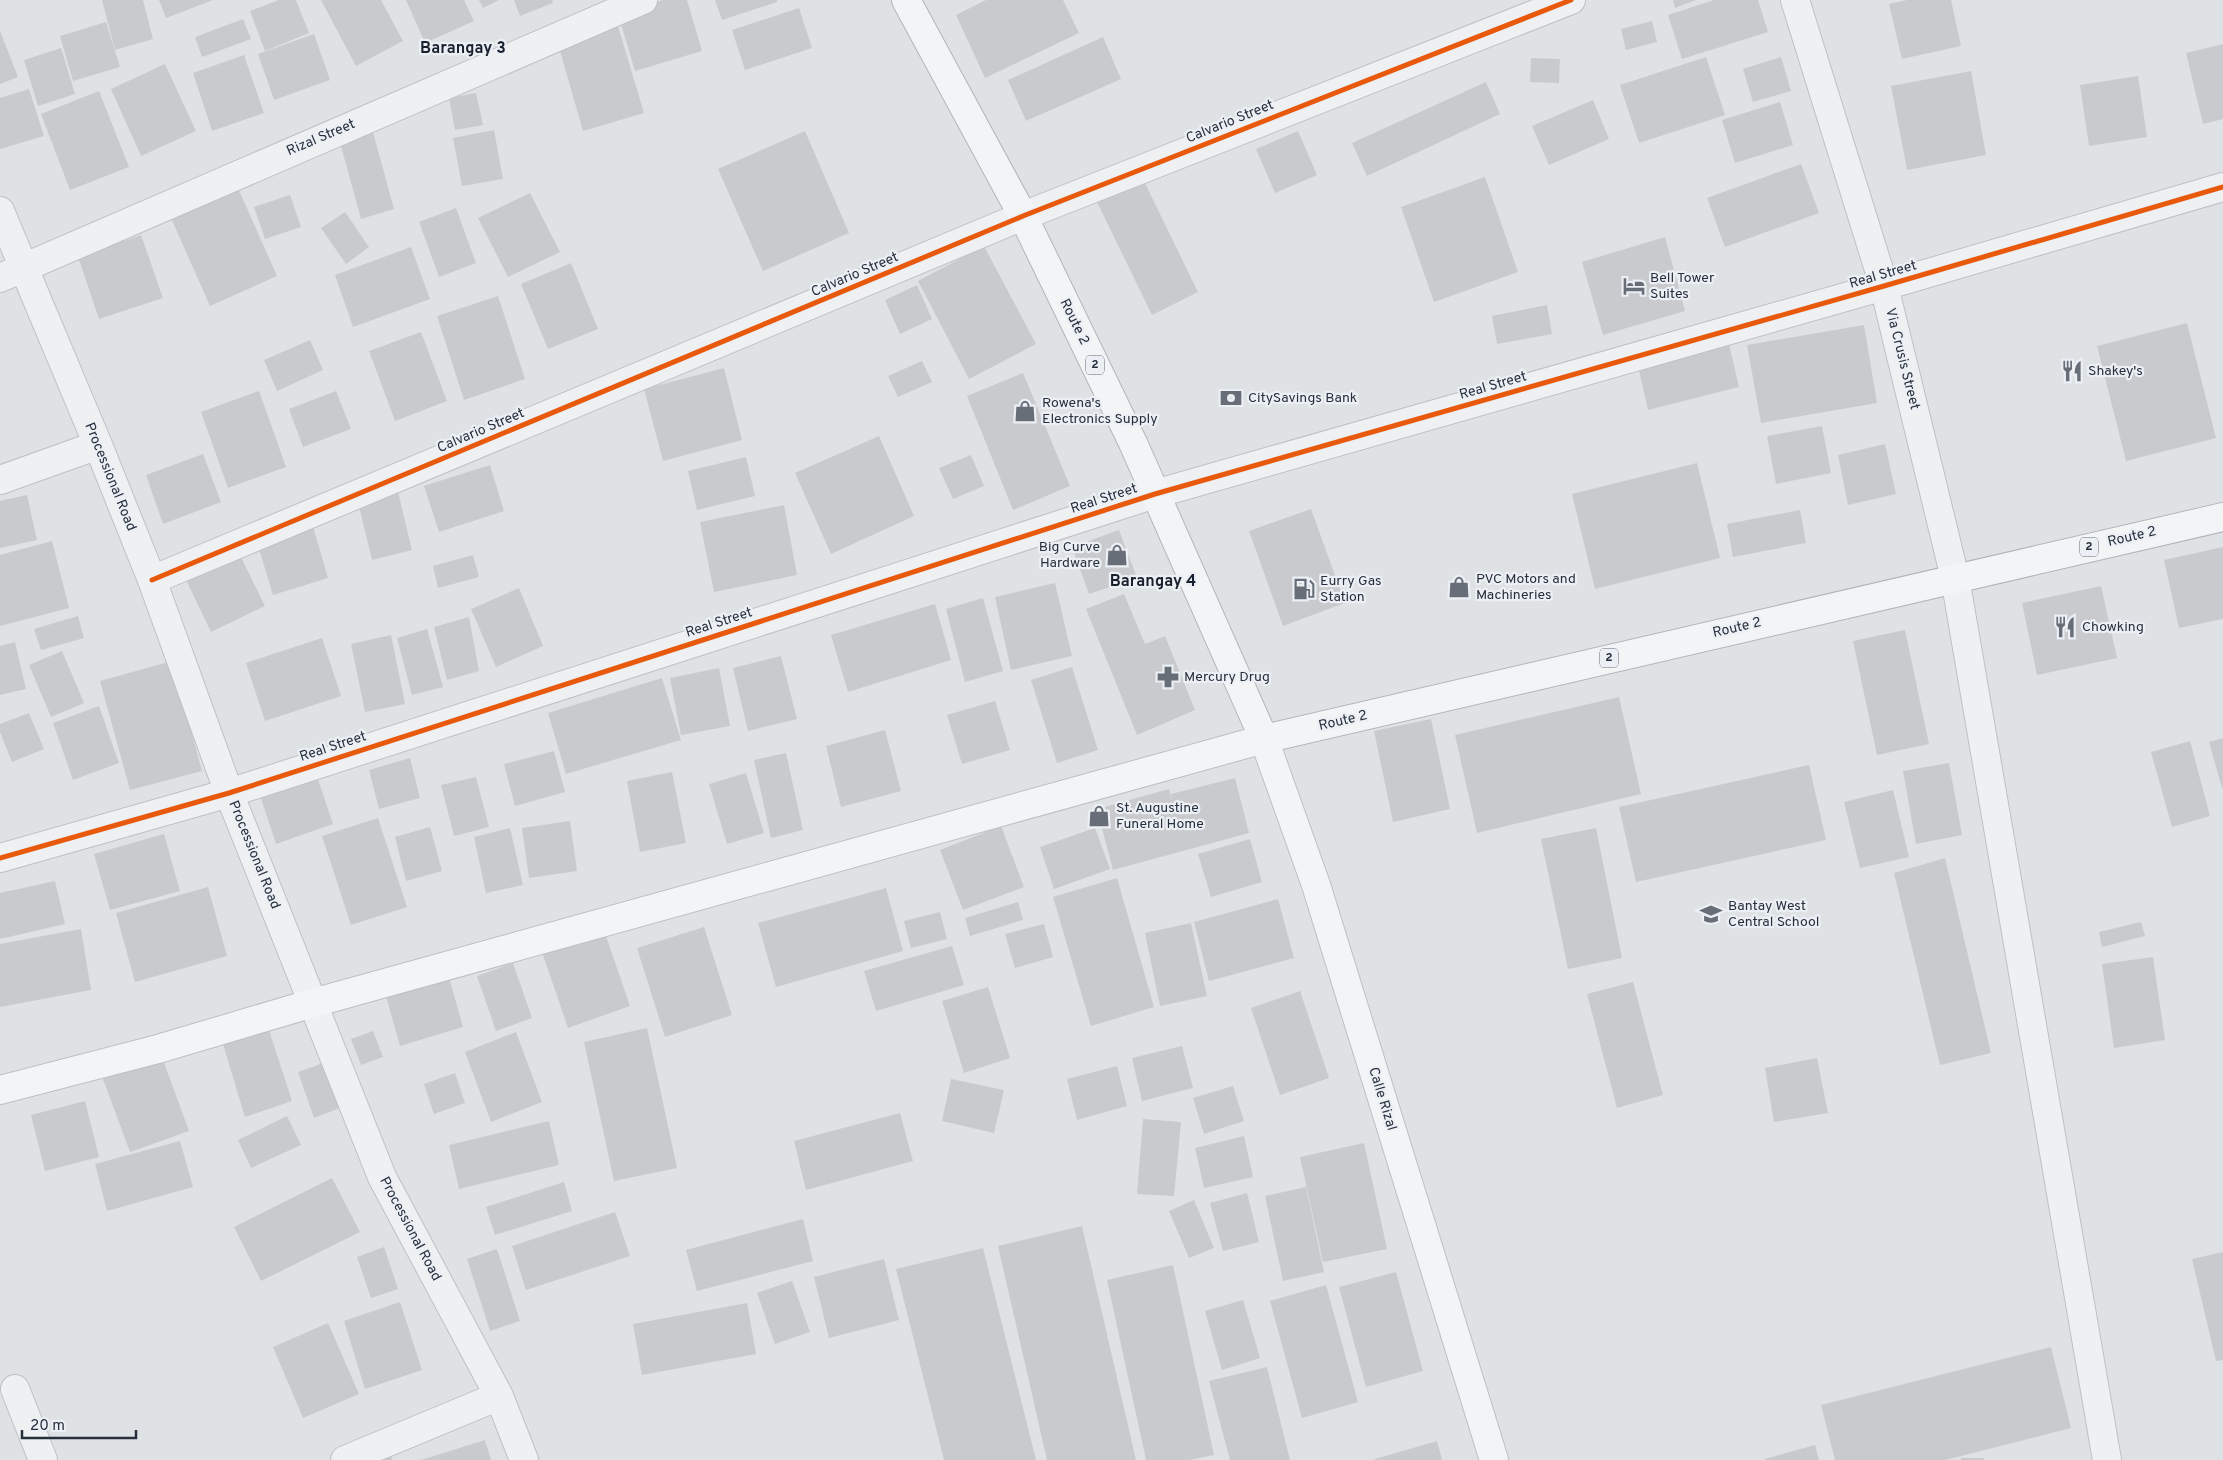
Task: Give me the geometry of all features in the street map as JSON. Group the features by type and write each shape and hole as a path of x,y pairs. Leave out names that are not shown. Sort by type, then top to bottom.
{"main road":[{"name":"Route 2","path":"906,0 1023,216 1133,443 1264,739 2223,517"},
{"path":"0,1090 158,1049 313,1002 1264,739"},
{"name":"Calle Rizal","path":"1264,739 1319,894 1494,1460"}],"street":[{"name":"Rizal Street","path":"11,272 643,0"},
{"name":"Calvario Street","path":"152,580 1023,216 1570,0"},
{"name":"Via Crusis Street","path":"1795,0 1884,286 1955,578 2107,1460"},
{"name":"Real Street","path":"0,858 229,793 1156,494 2223,187"},
{"name":"Processional Road","path":"0,211 11,272 98,445 152,580 229,793 382,1177 499,1396 524,1460"},
{"path":"0,480 98,445"},
{"path":"15,1389 43,1460"},
{"path":"345,1460 499,1396"}],"building":[{"path":"102,0 143,0 153,39 115,50"},
{"path":"159,0 213,0 166,18"},
{"path":"279,0 296,0 309,33 265,51 250,11"},
{"path":"321,0 381,0 403,41 356,66"},
{"path":"406,0 464,0 474,21 425,43"},
{"path":"479,0 499,0 483,8"},
{"path":"514,0 552,0 553,3 520,16"},
{"path":"663,0 687,0 702,51 635,71 618,14"},
{"path":"715,0 777,0 777,2 722,20"},
{"path":"986,0 1063,0 1079,33 985,78 956,15"},
{"path":"1673,0 1696,0 1675,8"},
{"path":"1714,0 1758,0 1768,32 1682,59 1668,15"},
{"path":"1907,0 1951,0 1961,46 1902,59 1889,4"},
{"path":"799,8 812,48 745,70 732,30"},
{"path":"243,19 251,39 202,57 195,37"},
{"path":"1652,21 1657,42 1626,50 1621,29"},
{"path":"106,22 120,67 73,81 60,36"},
{"path":"618,26 644,113 583,131 558,44"},
{"path":"0,31 18,77 0,84"},
{"path":"314,34 330,80 274,100 258,54"},
{"path":"1103,37 1121,79 1026,121 1008,80"},
{"path":"2223,44 2223,119 2203,124 2186,53"},
{"path":"61,48 75,94 38,106 24,60"},
{"path":"244,55 264,113 212,131 193,73"},
{"path":"1706,57 1725,115 1639,143 1620,85"},
{"path":"1781,57 1791,91 1753,102 1743,69"},
{"path":"1531,58 1560,59 1559,83 1530,82"},
{"path":"165,64 196,131 141,156 111,89"},
{"path":"1971,71 1986,155 1907,170 1891,86"},
{"path":"2138,76 2147,137 2089,146 2080,85"},
{"path":"1486,82 1500,114 1367,176 1352,143"},
{"path":"29,89 44,136 0,149 0,98"},
{"path":"99,91 129,167 70,190 41,114"},
{"path":"476,93 483,125 455,130 449,98"},
{"path":"1593,100 1609,139 1549,165 1532,126"},
{"path":"1780,102 1793,145 1735,163 1722,120"},
{"path":"371,125 394,209 361,219 338,135"},
{"path":"494,130 503,179 462,186 453,138"},
{"path":"805,131 849,233 763,271 718,169"},
{"path":"1298,131 1317,175 1275,193 1256,149"},
{"path":"1801,164 1819,213 1725,247 1707,198"},
{"path":"1142,177 1198,292 1152,315 1096,200"},
{"path":"1485,177 1518,272 1434,302 1401,207"},
{"path":"238,188 277,276 210,306 171,218"},
{"path":"530,193 560,252 508,277 478,218"},
{"path":"290,195 301,227 265,239 254,207"},
{"path":"456,208 476,263 439,277 419,222"},
{"path":"345,212 369,247 346,264 321,228"},
{"path":"141,235 163,298 99,319 78,257"},
{"name":"Bell Tower Suites","path":"1665,237 1685,311 1603,335 1582,262"},
{"path":"984,246 1036,344 969,379 918,281"},
{"path":"411,247 430,299 353,327 335,275"},
{"path":"571,263 598,329 548,349 521,284"},
{"path":"917,285 932,319 900,334 885,300"},
{"path":"498,296 525,379 464,400 437,316"},
{"path":"1547,305 1552,334 1497,344 1492,316"},
{"path":"2187,323 2216,438 2126,461 2097,346"},
{"path":"1864,325 1877,403 1761,423 1747,345"},
{"path":"421,332 447,401 395,421 369,351"},
{"path":"310,340 323,370 277,391 264,360"},
{"path":"1728,340 1739,387 1648,410 1637,362"},
{"path":"922,361 932,382 898,397 888,376"},
{"path":"724,368 742,440 663,461 644,389"},
{"path":"1023,373 1070,486 1013,510 967,396"},
{"path":"259,391 286,467 228,488 201,412"},
{"path":"336,391 351,429 303,447 289,409"},
{"path":"1822,426 1831,473 1776,484 1767,436"},
{"path":"879,436 914,516 831,554 795,473"},
{"path":"1885,444 1896,494 1848,505 1838,455"},
{"path":"203,454 221,502 163,524 146,475"},
{"path":"971,455 984,486 953,499 939,468"},
{"path":"746,457 755,496 697,510 688,471"},
{"path":"1697,463 1720,558 1595,589 1572,494"},
{"path":"490,465 504,511 439,532 424,486"},
{"path":"398,492 412,550 372,560 358,502"},
{"path":"27,495 37,540 0,548 0,501"},
{"path":"784,505 797,575 714,592 700,522"},
{"path":"1311,509 1345,603 1283,626 1249,531"},
{"path":"1800,510 1806,543 1733,557 1727,524"},
{"path":"312,523 328,578 273,595 256,539"},
{"path":"1119,530 1137,578 1089,594 1072,547"},
{"path":"52,541 69,608 0,626 0,555"},
{"path":"2223,547 2223,619 2179,628 2164,560"},
{"path":"240,555 265,606 211,632 186,580"},
{"path":"473,555 479,577 438,588 433,566"},
{"path":"1055,583 1072,656 1011,670 995,597"},
{"path":"2101,586 2117,658 2037,675 2022,603"},
{"path":"519,588 543,646 496,667 471,609"},
{"path":"1124,594 1145,644 1165,636 1195,710 1137,735 1086,609"},
{"path":"983,598 1003,671 965,682 946,609"},
{"path":"935,604 951,660 848,692 831,635"},
{"path":"78,616 84,638 41,650 34,629"},
{"path":"469,617 479,671 447,680 434,627"},
{"path":"427,629 443,687 412,695 397,638"},
{"path":"1905,630 1929,744 1877,755 1853,641"},
{"path":"391,635 405,704 365,712 351,644"},
{"path":"322,638 341,696 265,721 246,663"},
{"path":"15,642 26,689 0,695 0,646"},
{"path":"62,651 84,703 51,717 29,665"},
{"path":"781,656 797,719 748,731 733,668"},
{"path":"172,661 202,771 130,790 100,681"},
{"path":"1072,667 1098,750 1057,763 1031,680"},
{"path":"719,668 730,726 681,735 670,678"},
{"path":"662,678 681,740 566,774 548,713"},
{"path":"1619,697 1641,794 1477,833 1455,735"},
{"path":"995,701 1010,750 962,764 947,715"},
{"path":"99,706 119,763 73,780 53,723"},
{"path":"29,713 44,749 12,762 0,732 0,724"},
{"path":"1431,719 1450,809 1393,822 1374,731"},
{"path":"885,730 901,791 841,807 826,746"},
{"path":"2223,738 2223,788 2222,788 2209,742"},
{"path":"2190,741 2210,816 2172,827 2151,752"},
{"path":"554,751 565,792 515,806 504,764"},
{"path":"786,753 803,830 771,838 754,760"},
{"path":"410,758 420,798 379,809 369,770"},
{"path":"1949,763 1962,835 1916,844 1903,771"},
{"path":"1809,765 1826,840 1636,882 1619,807"},
{"path":"315,770 333,824 276,844 258,789"},
{"path":"672,772 686,843 640,852 627,781"},
{"path":"746,773 764,833 727,844 709,784"},
{"path":"476,777 489,827 454,836 441,785"},
{"path":"1235,778 1249,833 1113,870 1097,809 1169,789 1173,804 1171,794"},
{"path":"1893,790 1909,857 1860,868 1844,802"},
{"path":"378,818 407,907 351,925 322,836"},
{"path":"570,821 577,871 529,878 522,828"},
{"path":"1001,826 1024,887 963,910 940,850"},
{"path":"430,827 442,871 406,881 395,837"},
{"path":"510,828 523,885 486,893 474,837"},
{"path":"1095,828 1110,869 1054,889 1040,847"},
{"path":"1596,828 1622,958 1568,969 1541,839"},
{"path":"164,834 180,891 110,910 94,854"},
{"path":"1250,839 1262,882 1211,897 1198,854"},
{"path":"1945,858 1991,1053 1940,1065 1894,873"},
{"path":"1117,878 1154,1007 1091,1026 1053,897"},
{"path":"55,881 65,924 0,939 0,893"},
{"path":"208,887 227,956 135,982 116,913"},
{"path":"886,888 903,951 776,987 758,923"},
{"path":"1278,899 1294,958 1209,981 1194,922"},
{"path":"1018,902 1023,920 970,936 965,918"},
{"path":"940,912 947,939 911,948 904,921"},
{"path":"2141,922 2145,936 2102,947 2099,932"},
{"path":"1191,923 1207,996 1160,1006 1145,933"},
{"path":"1044,924 1053,957 1015,968 1005,934"},
{"path":"603,927 630,1006 568,1028 541,949"},
{"path":"704,927 732,1015 665,1037 637,948"},
{"path":"81,929 91,990 0,1007 0,944"},
{"path":"952,946 964,985 876,1011 864,971"},
{"path":"2153,957 2165,1040 2114,1048 2102,964"},
{"path":"513,963 532,1018 496,1031 477,976"},
{"path":"447,970 463,1027 400,1046 384,989"},
{"path":"1633,982 1663,1095 1617,1108 1587,994"},
{"path":"988,987 1010,1058 964,1073 942,1001"},
{"path":"1300,991 1329,1078 1280,1095 1251,1008"},
{"path":"268,1027 292,1101 245,1117 222,1041"},
{"path":"647,1028 677,1168 614,1181 584,1042"},
{"path":"373,1031 383,1057 361,1065 351,1039"},
{"path":"516,1032 542,1102 491,1122 465,1052"},
{"path":"1182,1046 1193,1088 1142,1101 1132,1058"},
{"path":"162,1057 189,1131 130,1152 103,1079"},
{"path":"1817,1058 1828,1113 1774,1122 1765,1068"},
{"path":"329,1061 345,1106 314,1118 298,1072"},
{"path":"1117,1066 1127,1106 1077,1120 1067,1079"},
{"path":"455,1073 465,1103 434,1114 424,1084"},
{"path":"951,1079 1004,1090 994,1133 942,1121"},
{"path":"1233,1086 1244,1121 1204,1134 1193,1098"},
{"path":"85,1101 99,1157 45,1171 31,1115"},
{"path":"900,1113 913,1161 806,1190 794,1141"},
{"path":"287,1116 301,1145 251,1168 238,1140"},
{"path":"1143,1119 1181,1122 1174,1196 1137,1194"},
{"path":"549,1121 559,1165 459,1189 449,1145"},
{"path":"1244,1136 1253,1177 1204,1188 1195,1148"},
{"path":"180,1141 193,1187 107,1211 95,1164"},
{"path":"1364,1143 1387,1249 1323,1262 1300,1157"},
{"path":"332,1178 360,1232 261,1281 234,1227"},
{"path":"564,1182 572,1211 495,1235 486,1207"},
{"path":"1306,1187 1324,1272 1283,1281 1265,1196"},
{"path":"1247,1193 1259,1242 1223,1251 1210,1203"},
{"path":"1194,1200 1214,1248 1189,1258 1169,1211"},
{"path":"615,1212 630,1256 526,1290 512,1246"},
{"path":"803,1219 813,1261 697,1291 686,1250"},
{"path":"1082,1226 1136,1460 1047,1460 998,1246"},
{"path":"384,1247 398,1289 371,1298 357,1257"},
{"path":"983,1248 1036,1460 944,1460 896,1269"},
{"path":"497,1249 520,1321 490,1331 467,1259"},
{"path":"2223,1252 2223,1360 2216,1361 2192,1259"},
{"path":"884,1259 899,1320 829,1338 814,1277"},
{"path":"1173,1265 1214,1455 1189,1460 1146,1460 1107,1280"},
{"path":"1396,1272 1423,1371 1366,1387 1339,1287"},
{"path":"792,1281 810,1332 775,1344 757,1293"},
{"path":"1326,1285 1358,1402 1302,1418 1270,1301"},
{"path":"1243,1300 1260,1358 1222,1370 1205,1311"},
{"path":"400,1302 422,1370 365,1389 344,1321"},
{"path":"747,1303 756,1354 642,1375 633,1324"},
{"path":"328,1323 359,1394 303,1418 273,1347"},
{"path":"2051,1347 2071,1428 1945,1460 1835,1460 1821,1405"},
{"path":"1267,1367 1290,1460 1230,1460 1209,1381"},
{"path":"485,1440 491,1460 421,1460"},
{"path":"1437,1441 1442,1460 1375,1460 1375,1459"},
{"path":"1815,1445 1819,1460 1765,1460 1765,1459"},
{"path":"390,1453 392,1460 370,1460"},
{"path":"1961,1458 1984,1458 1984,1460 1961,1460"}],"cycle path":[{"path":"152,580 1023,216 1571,0"},
{"path":"0,858 229,793 1155,494 2223,187"}],"place":[{"name":"Bell Tower Suites","path":"1634,286"},
{"name":"Shakey's","path":"2072,371"},
{"name":"CitySavings Bank","path":"1231,398"},
{"name":"Rowena's Electronics Supply","path":"1025,411"},
{"name":"Big Curve Hardware","path":"1117,555"},
{"name":"PVC Motors and Machineries","path":"1459,587"},
{"name":"Eurry Gas Station","path":"1304,589"},
{"name":"Chowking","path":"2065,627"},
{"name":"Mercury Drug","path":"1168,677"},
{"name":"St. Augustine Funeral Home","path":"1099,816"},
{"name":"Bantay West Central School","path":"1711,914"}],"district":[{"name":"Barangay 3","path":"463,49"},
{"name":"Barangay 4","path":"1153,582"}]}
